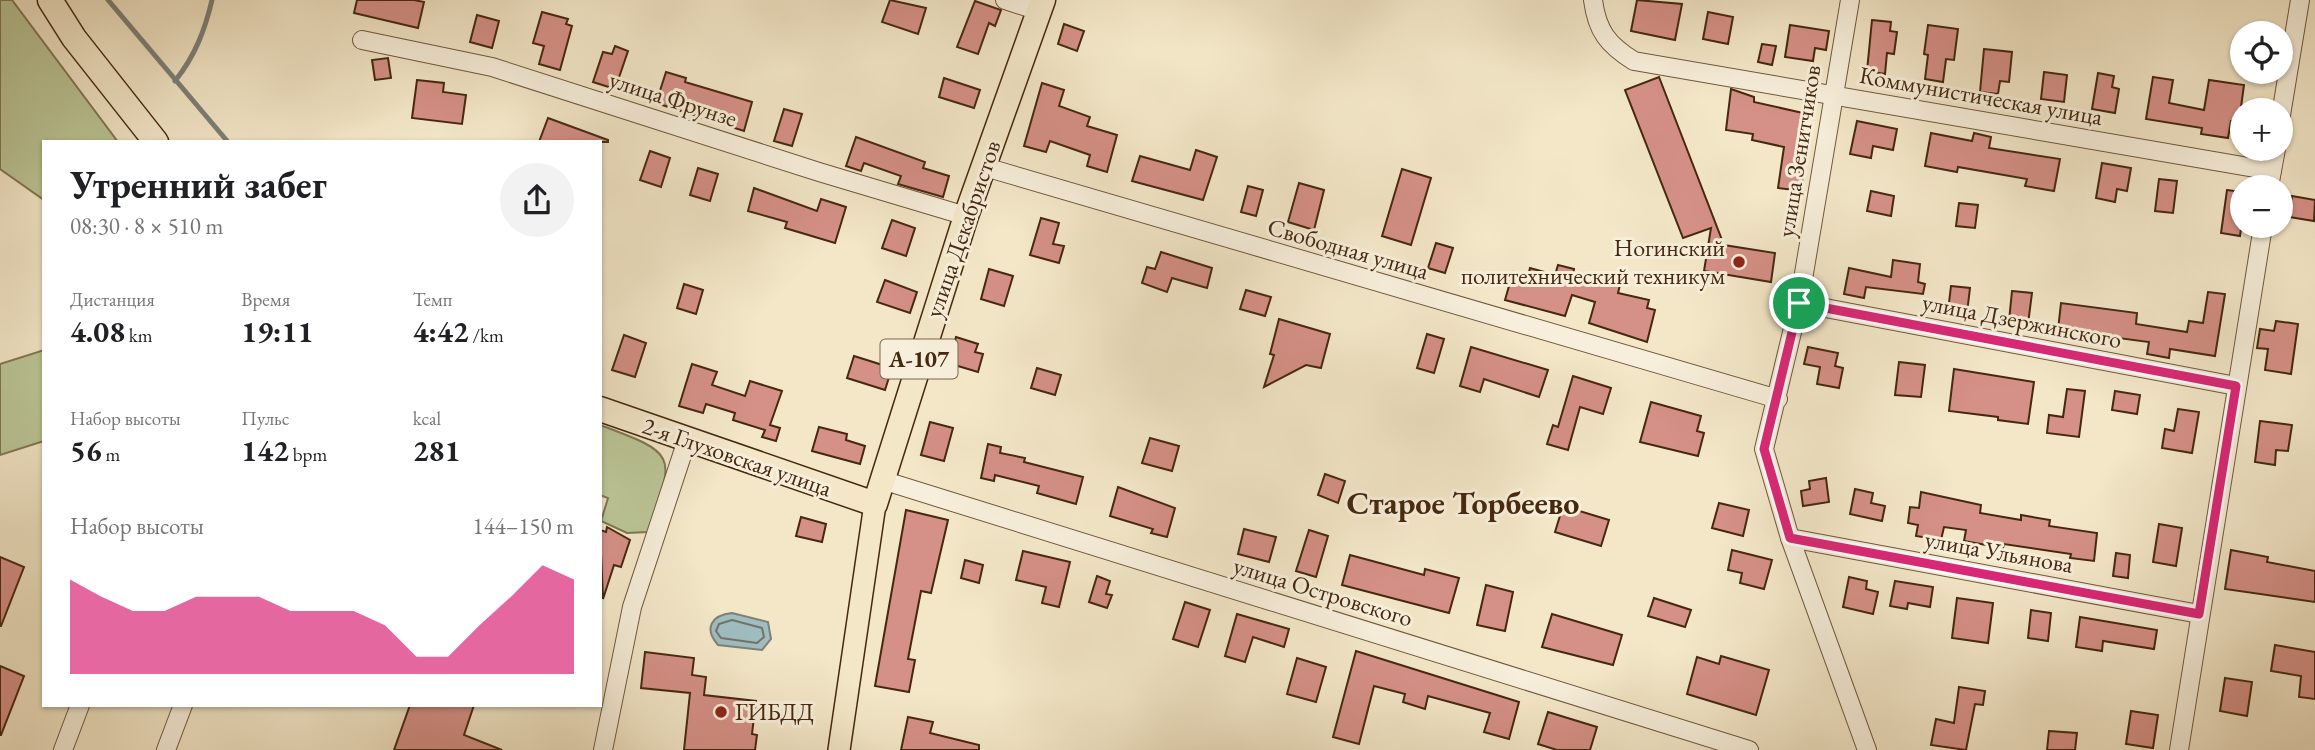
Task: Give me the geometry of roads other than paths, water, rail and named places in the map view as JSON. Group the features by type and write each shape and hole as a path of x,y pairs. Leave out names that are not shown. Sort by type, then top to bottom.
{"highway":[{"path":"50,0 74,38 154,140"},
{"name":"улица Декабристов","path":"874,504 966,216 1041,6"},
{"name":"2-я Глуховская улица","path":"602,410 874,504"}],"main road":[{"name":"улица Декабристов","path":"839,750 874,504"}],"street":[{"path":"1005,0 1041,6"},
{"name":"Коммунистическая улица","path":"1593,0 1601,34 1615,49 1634,61 2250,175"},
{"name":"улица Зенитчиков","path":"1850,0 1799,303 1764,449 1790,538 1867,750"},
{"path":"2284,98 2300,0"},
{"name":"улица Фрунзе","path":"362,40 492,67 818,172 966,216"},
{"name":"Свободная улица","path":"985,167 1778,399"},
{"path":"2179,750 2261,238"},
{"name":"улица Дзержинского","path":"1799,303 2236,386"},
{"path":"603,750 632,607 687,440"},
{"name":"улица Островского","path":"882,480 1749,750"},
{"name":"улица Ульянова","path":"1790,538 2199,614"},
{"path":"63,750 79,707"},
{"path":"166,750 182,707"}],"water":[{"path":"732,613 768,622 771,639 762,650 718,645 713,639 712,623 719,616"}],"waterway":[{"path":"108,0 226,140"},
{"path":"175,81 198,42 212,0"}],"place":[{"name":"Ногинский политехнический техникум","path":"1739,262"},
{"name":"ГИБДД","path":"721,712"}],"district":[{"name":"Старое Торбеево","path":"1463,503"}]}
